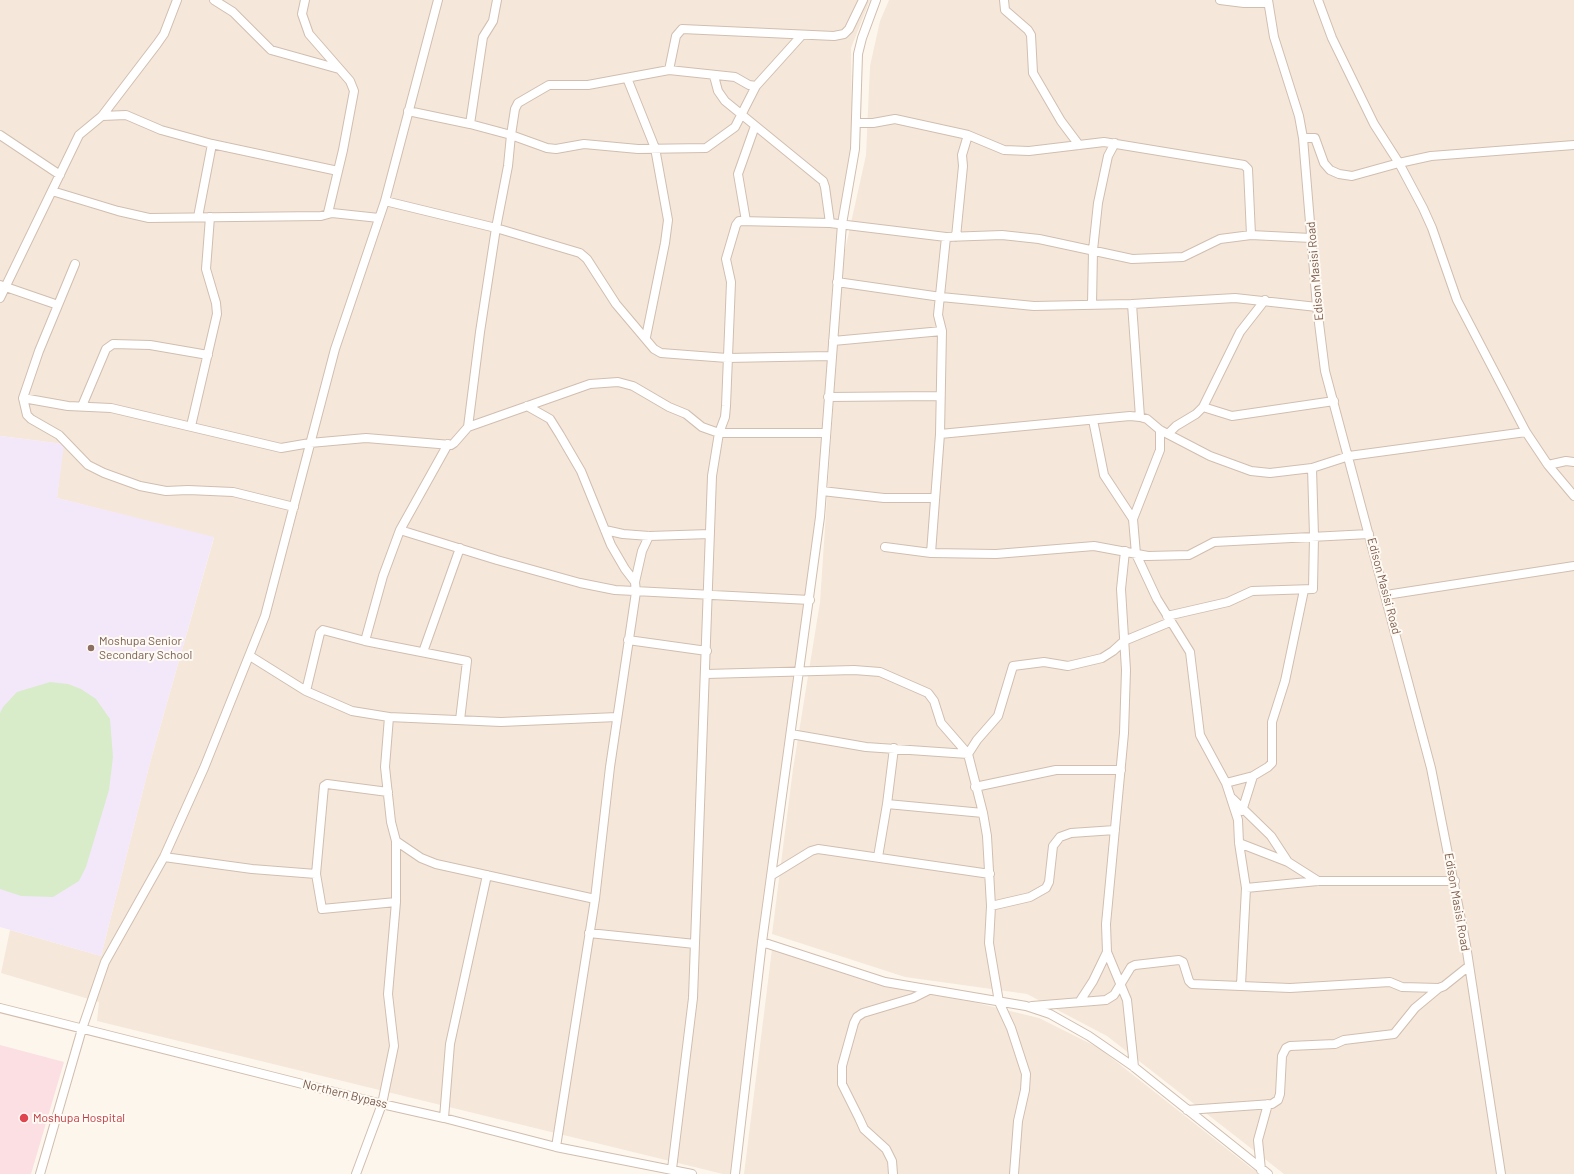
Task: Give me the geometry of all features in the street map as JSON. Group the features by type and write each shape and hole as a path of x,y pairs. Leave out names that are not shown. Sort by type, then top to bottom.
{"street":[{"path":"0,298 3,286 81,132 102,116 160,39 177,0"},
{"path":"214,0 234,12 271,50 340,69"},
{"path":"305,0 302,14 309,34 350,80 354,91 328,213"},
{"path":"40,1174 82,1029 108,955 143,897 164,857 204,768 250,656 268,607 334,349 385,201 438,0"},
{"path":"470,124 483,37 493,21 497,0"},
{"path":"669,70 676,36 682,29 834,36 844,34 849,29 863,0"},
{"path":"735,1174 762,942 810,600 822,491 842,224 856,149 859,46 876,0"},
{"path":"1004,0 1005,10 1028,30 1031,35 1033,73 1062,121 1080,145"},
{"path":"1220,0 1244,3 1268,1"},
{"path":"1318,0 1332,38 1374,124 1414,189 1432,228 1457,300 1526,432 1548,465 1574,496"},
{"name":"Edison Masisi Road","path":"1268,1 1274,37 1299,116 1304,138 1317,307 1325,371 1349,456 1431,768 1455,881 1501,1174"},
{"path":"408,111 470,124 512,135 547,148 556,149 584,144 638,149 706,148 710,147 735,127 742,116 756,86 802,35"},
{"path":"468,427 480,332 496,228 508,166 515,109 518,103 549,85 588,85 669,70 714,76 735,77 750,85 756,86"},
{"path":"714,76 718,91 725,101 823,181 830,223"},
{"path":"627,78 655,148 668,220 646,337"},
{"path":"102,116 126,115 161,130 212,144 338,171"},
{"path":"856,123 873,123 891,119 968,135 1004,150 1029,151 1104,142 1244,165 1248,169 1251,235"},
{"path":"746,221 738,174 754,126"},
{"path":"0,135 60,174"},
{"path":"956,237 963,166 962,155 968,135"},
{"path":"1304,138 1315,138 1324,163 1330,170 1338,174 1352,176 1431,156 1574,145"},
{"path":"1092,305 1092,250 1098,203 1108,156 1115,143"},
{"path":"198,217 212,144"},
{"path":"52,191 138,216 321,216 328,213 379,218"},
{"path":"385,201 496,228 580,253 587,259 616,304 654,348 667,354 727,358 831,356"},
{"path":"191,426 217,314 216,303 206,269 210,217"},
{"path":"672,1169 693,998 706,674 712,476 719,433 726,412 731,282 726,254 737,222 830,223 946,237 1009,236 1039,239 1132,259 1183,257 1220,239 1251,235 1311,238"},
{"path":"931,553 940,434 942,331 938,315 946,237"},
{"path":"75,264 39,351 23,398 27,414 31,419 59,435 88,465 104,473 140,486 166,491 188,490 233,492 294,507"},
{"path":"838,282 941,297 1034,306 1132,304 1235,298 1265,300 1317,307"},
{"path":"3,286 58,305"},
{"path":"1168,434 1176,426 1196,414 1203,407 1240,332 1265,300"},
{"path":"1132,304 1140,417"},
{"path":"833,341 942,331"},
{"path":"82,406 106,349 113,344 150,345 208,355"},
{"path":"23,398 68,406 111,408 280,448 310,443 366,438 454,444 468,427 590,384 618,382 627,383 669,407 686,414 702,427 719,433 826,433"},
{"path":"828,397 940,396"},
{"path":"1203,407 1232,416 1334,401"},
{"path":"527,406 550,419 560,434 580,471 618,557 635,582"},
{"path":"940,434 1140,417 1147,419 1160,430 1210,456 1251,472 1270,473 1312,468 1349,456 1526,432"},
{"path":"1094,420 1104,475 1133,519"},
{"path":"1160,430 1160,450 1133,519 1136,554 1168,619 1190,652 1200,735 1233,798 1238,820 1239,843 1246,888 1241,985"},
{"path":"365,641 383,576 400,530 448,444"},
{"path":"1548,465 1566,461 1574,462"},
{"path":"968,754 977,740 998,716 1014,666 1044,662 1068,666 1102,658 1124,641 1168,619 1228,602 1252,591 1310,590 1314,587 1312,468"},
{"path":"822,491 884,498 934,498"},
{"path":"400,530 580,583 615,590 810,600"},
{"path":"605,530 623,534 649,536 710,534"},
{"path":"885,547 931,553 996,554 1094,546 1148,556 1189,555 1214,542 1369,534"},
{"path":"556,1148 595,899 617,717 636,592 635,582 642,551 649,536"},
{"path":"423,652 460,548"},
{"path":"1125,551 1121,589 1126,670 1124,733 1106,924 1107,952 1127,1000 1134,1067"},
{"path":"1386,595 1574,566"},
{"path":"1226,783 1253,776 1272,763 1272,722 1285,681 1304,590"},
{"path":"306,691 320,633 323,630 365,641 467,661 460,720"},
{"path":"628,640 706,651"},
{"path":"250,656 306,691 352,711 389,717 501,722 617,717"},
{"path":"706,674 880,672 928,693 934,701 941,723 968,754 975,787 984,813 990,874 991,906 989,944 999,1002 1011,1028 1026,1074 1025,1090 1018,1121 1014,1174"},
{"path":"356,1174 382,1104 394,1046 388,994 388,978 396,902 396,841 390,822 385,767 389,717"},
{"path":"791,734 866,747 968,754"},
{"path":"878,857 887,804 894,748"},
{"path":"975,787 1056,770 1120,770"},
{"path":"1238,820 1253,776"},
{"path":"388,792 325,785 316,874 322,909 396,902"},
{"path":"1233,798 1272,836 1288,862"},
{"path":"887,804 984,813"},
{"path":"991,906 1030,897 1046,888 1049,882 1053,846 1060,837 1071,833 1115,830"},
{"path":"396,841 421,858 436,864 595,899"},
{"path":"1239,843 1288,862 1318,881"},
{"path":"772,875 811,851 818,849 990,874"},
{"path":"164,857 252,869 316,874"},
{"path":"444,1118 450,1044 487,875"},
{"path":"1246,888 1318,881 1455,881"},
{"path":"589,933 695,944"},
{"path":"762,942 885,982 1026,1006 1050,1014 1089,1036 1134,1067 1264,1172"},
{"path":"1080,1001 1093,981 1107,952"},
{"path":"1026,1006 1106,1000 1114,995 1121,986 1131,967 1135,965 1179,960 1183,962 1189,981 1192,984 1290,988 1390,982 1402,987 1439,988"},
{"path":"1187,1110 1268,1104 1278,1100 1282,1056 1286,1048 1290,1046 1335,1044 1344,1040 1394,1034 1415,1008 1468,966"},
{"path":"893,1174 892,1161 886,1149 864,1129 855,1112 842,1084 842,1066 854,1023 857,1018 863,1013 913,998 930,990"},
{"name":"Northern Bypass","path":"0,1008 382,1104 444,1118 556,1148 692,1174"},
{"path":"1264,1172 1258,1140 1268,1104"}],"shaded area":[{"path":"0,0 870,0 851,48 853,166 833,283 822,493 735,1174 723,1174 97,1021 99,1002 1,973 10,930 101,956 151,759 214,538 57,498 63,444 0,436"},
{"path":"889,0 1574,0 1574,1174 1284,1174 1107,1036 1027,994 905,977 772,934 793,769 820,602 843,259 866,155 870,66 880,21"},
{"name":"Moshupa Senior Secondary School","path":"0,436 64,444 57,498 214,537 151,759 101,956 0,927"},
{"path":"772,949 878,985 973,1002 1039,1018 1099,1048 1251,1168 1262,1174 744,1174"},
{"name":"Moshupa Hospital","path":"0,1045 64,1062 31,1174 0,1174"}],"green space":[{"path":"50,682 68,684 81,689 96,699 110,719 113,757 109,790 86,867 79,881 53,897 21,896 0,889 0,713 3,707 17,692"}],"place":[{"name":"Moshupa Senior Secondary School","path":"91,648"},
{"name":"Moshupa Hospital","path":"24,1118"}]}
